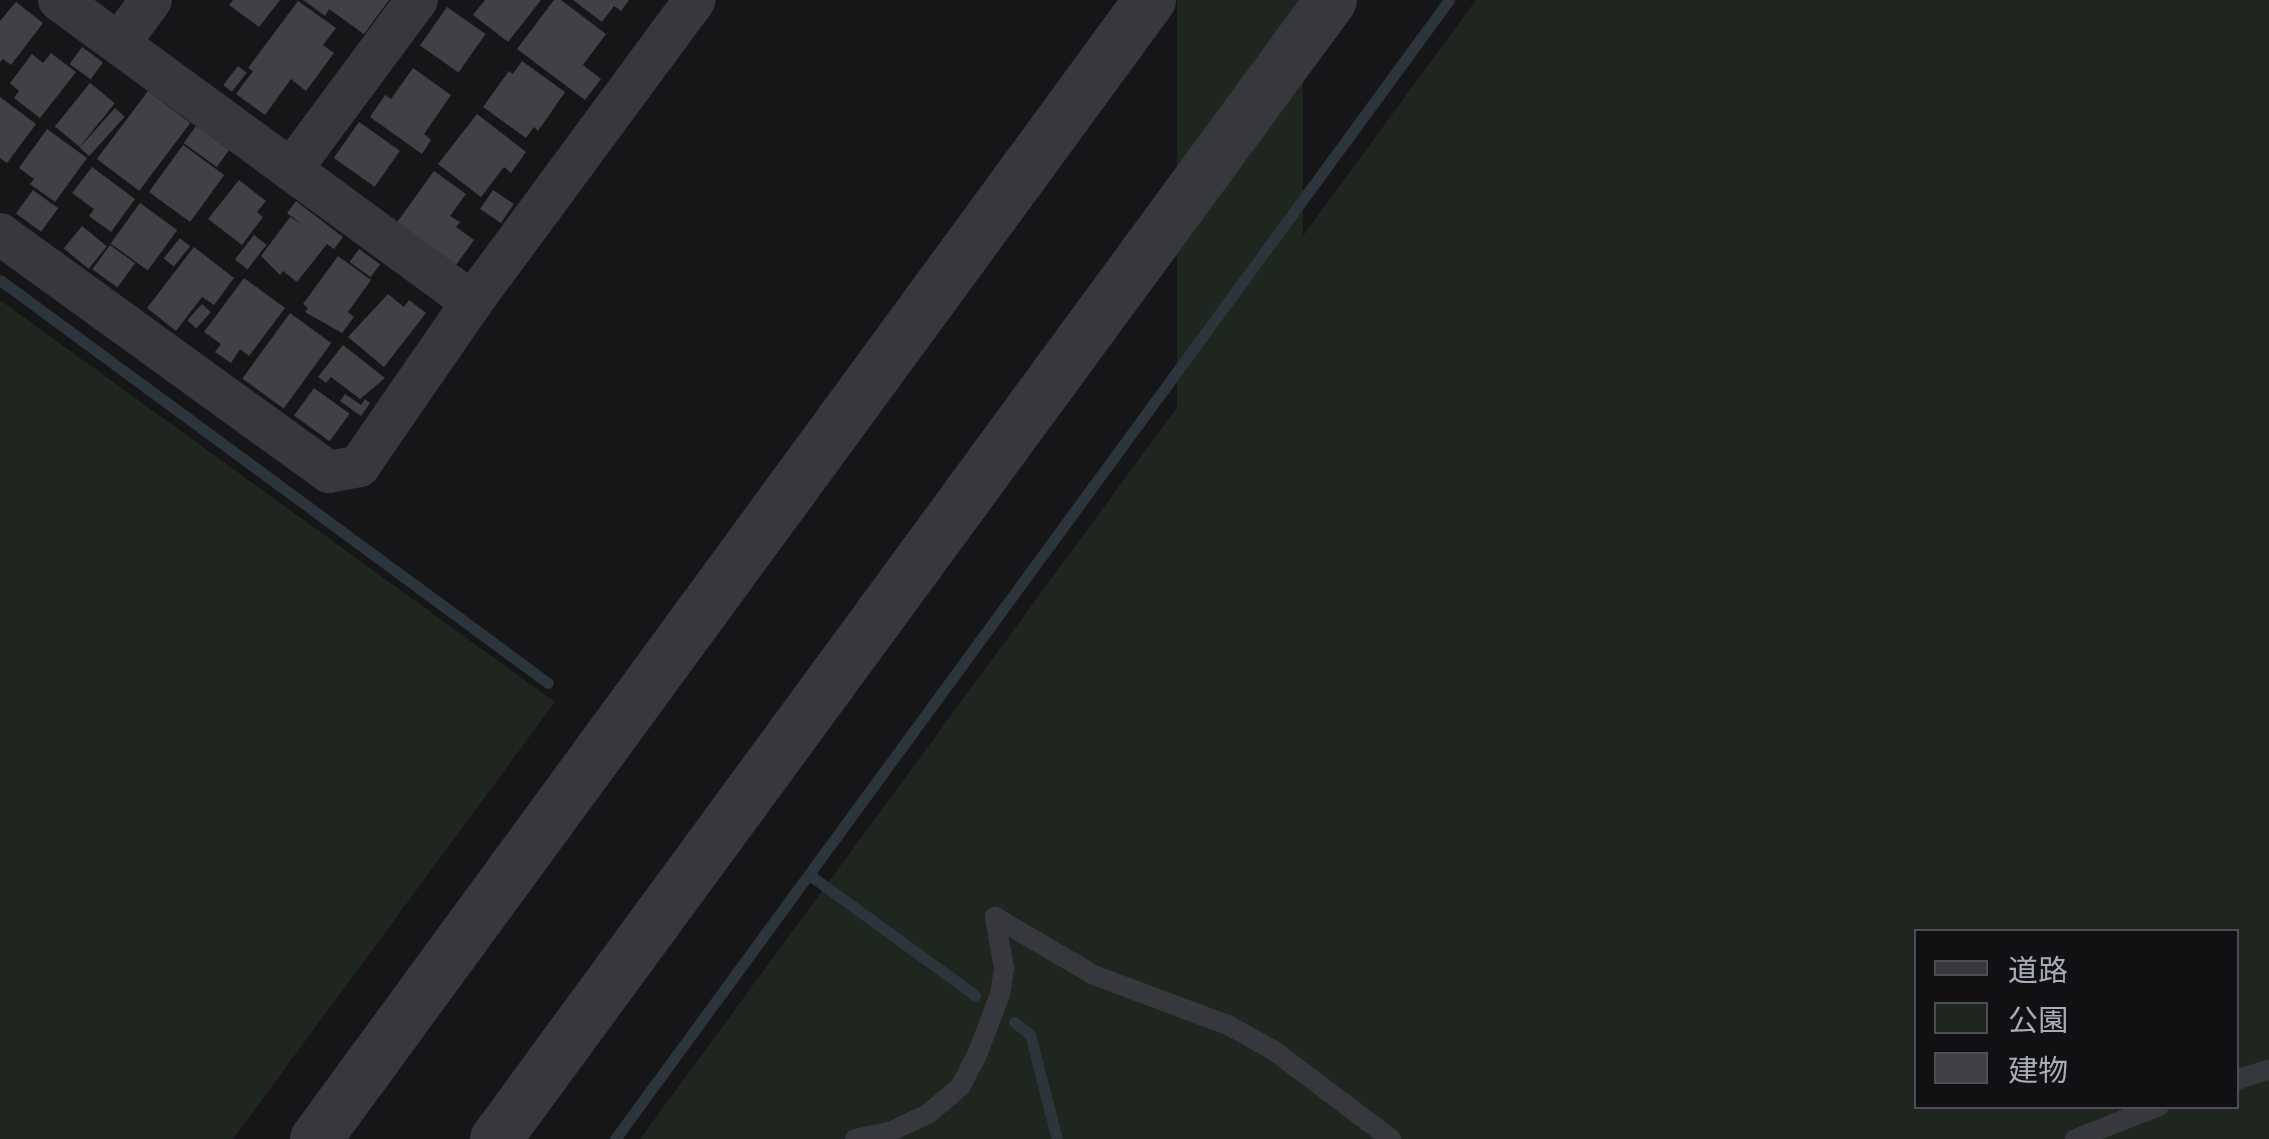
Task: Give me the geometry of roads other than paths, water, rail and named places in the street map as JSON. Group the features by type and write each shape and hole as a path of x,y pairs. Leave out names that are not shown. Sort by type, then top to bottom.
{"street":[{"path":"60,0 472,302"},
{"path":"120,42 151,0"},
{"path":"291,170 417,0"},
{"path":"0,234 329,472 359,466 472,302 695,0"},
{"path":"316,1139 1150,0"},
{"path":"496,1139 1331,0"}],"lane":[{"path":"855,1139 889,1132 928,1114 960,1087 978,1055 1000,994 1004,968 995,916 1094,976 1228,1026 1273,1050 1391,1139"},
{"path":"2239,1079 2269,1069"},
{"path":"2075,1139 2151,1109"}],"waterway":[{"path":"615,1139 1449,0"},
{"path":"0,280 548,683"},
{"path":"811,876 975,995"},
{"path":"1014,1022 1030,1034 1057,1139"}]}
